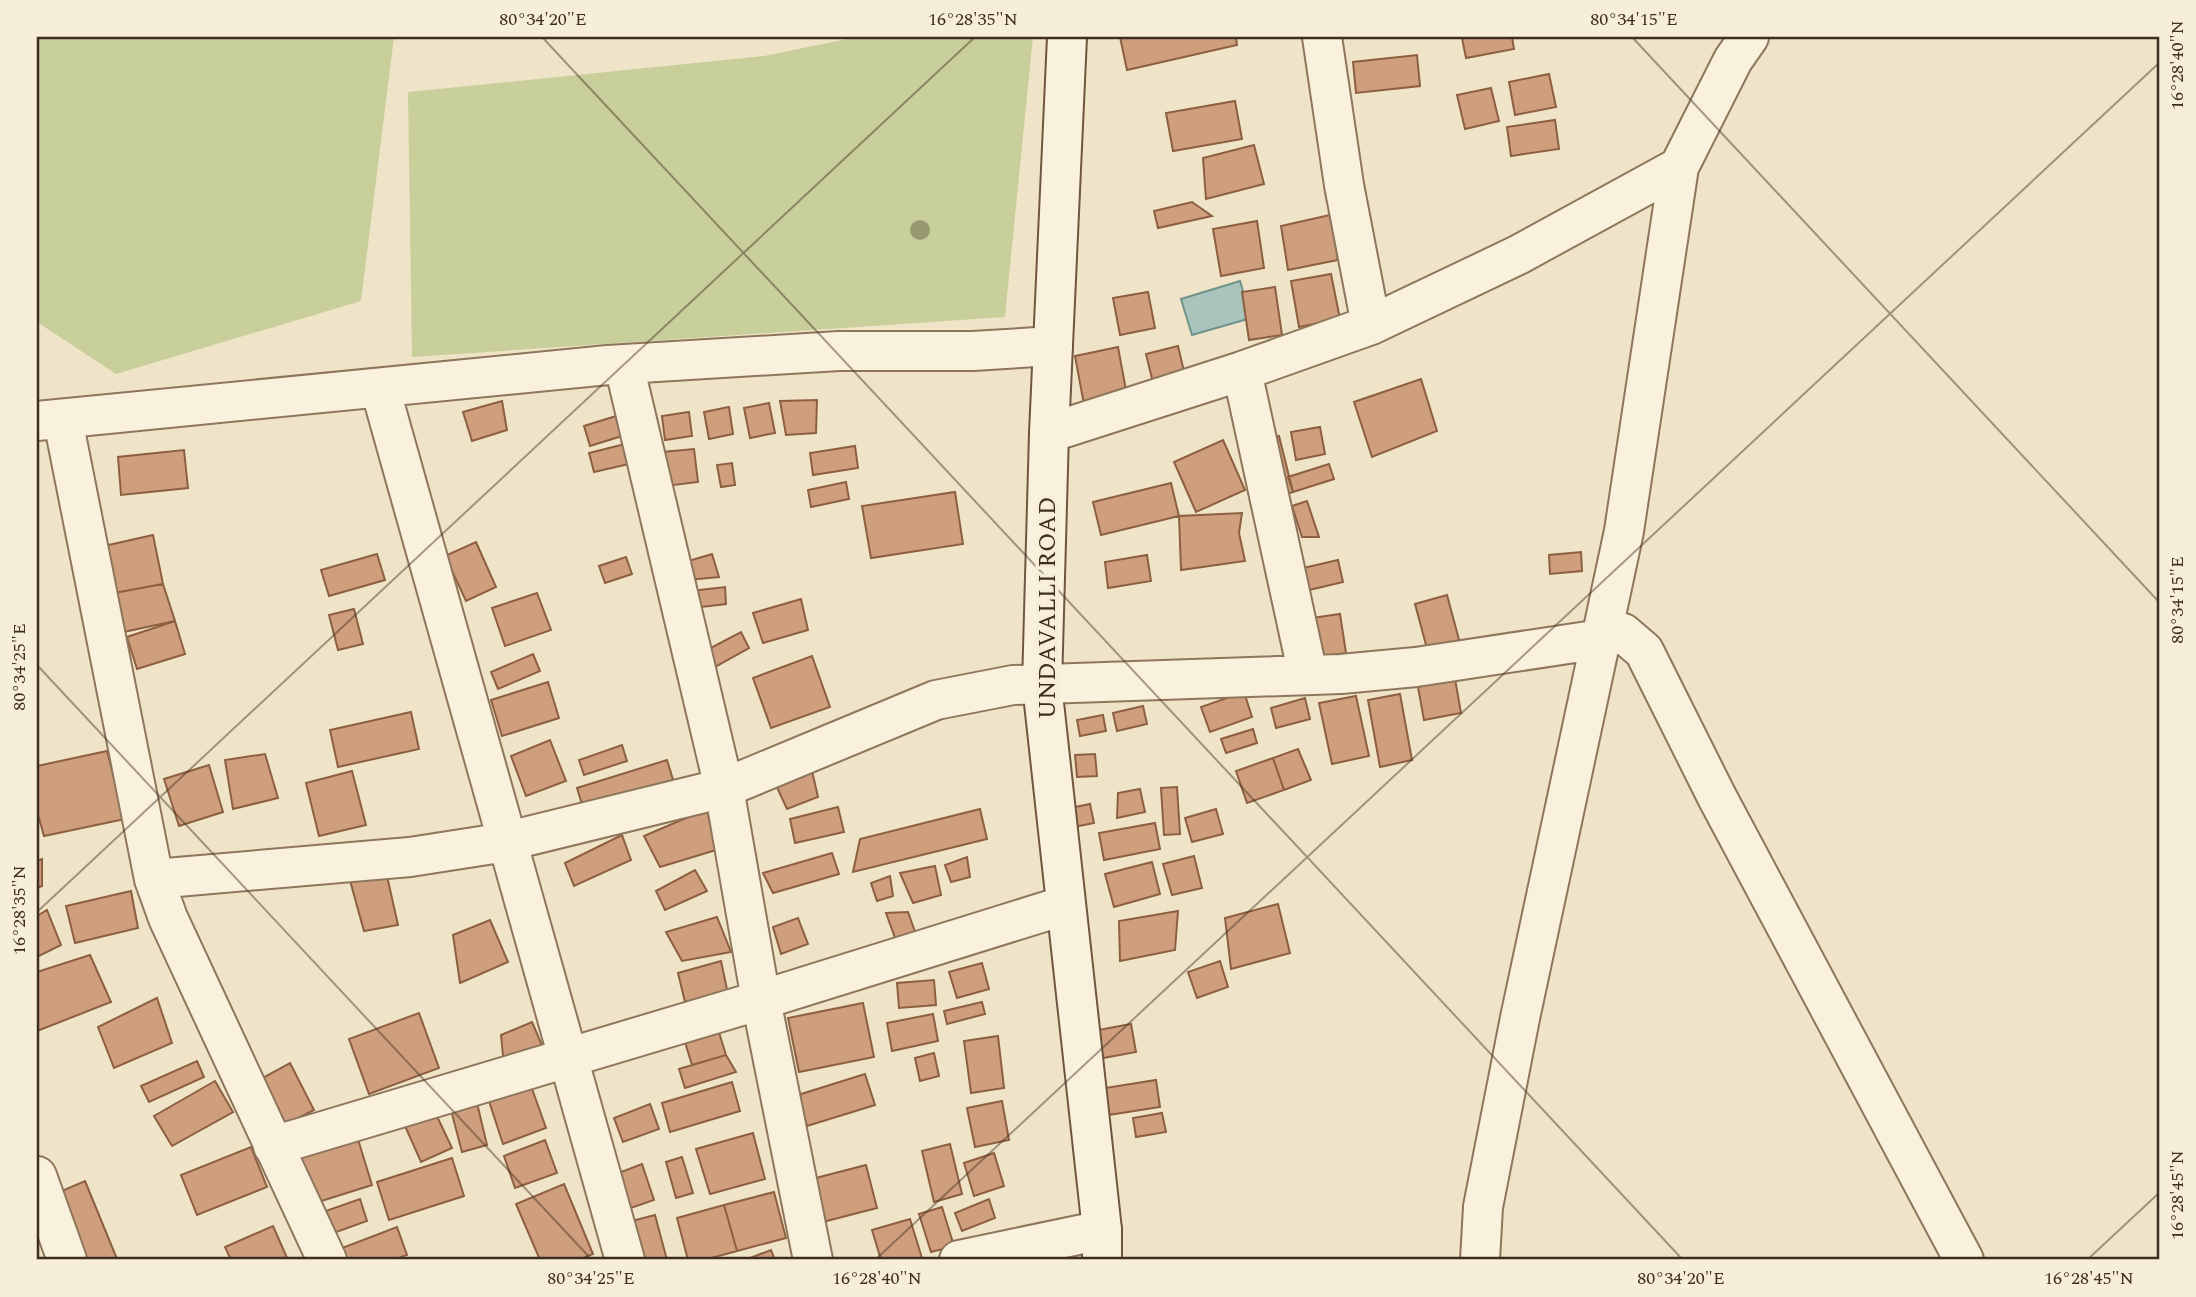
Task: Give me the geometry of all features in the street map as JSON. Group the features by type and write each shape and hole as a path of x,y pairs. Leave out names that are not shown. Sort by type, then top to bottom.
{"street":[{"name":"UNDAVALLI ROAD","path":"1067,37 1049,433 1042,685 1102,1245"},
{"path":"1322,37 1345,185 1371,325"},
{"path":"1479,1260 1483,1207 1523,1005 1624,531 1679,167 1733,60 1749,37"},
{"path":"1049,433 1242,371 1371,325 1518,255 1679,167"},
{"path":"327,1260 168,918 154,878 50,421 624,365 839,351 973,351 1053,346"},
{"path":"624,365 724,788 761,1000 813,1260"},
{"path":"1242,371 1308,675"},
{"path":"380,388 625,1260"},
{"path":"154,878 410,857 508,841 724,788 936,700 1013,685 1308,675 1416,667 1601,639 1623,633 1644,651 1717,797 1964,1260"},
{"path":"273,1146 761,1000 1066,905"},
{"path":"37,1176 67,1260"},
{"path":"959,1260 1102,1245"}],"green space":[{"path":"44,37 394,37 361,301 116,374 37,322 37,40"},
{"path":"857,37 1033,37 1005,317 412,357 408,92 764,56"}],"water":[{"path":"1240,281 1251,318 1192,335 1181,299"}],"building":[{"path":"1120,37 1236,37 1237,45 1127,70"},
{"path":"1512,37 1514,49 1466,58 1462,38"},
{"path":"1417,55 1420,86 1356,93 1353,62"},
{"path":"1549,74 1556,107 1515,115 1509,82"},
{"path":"1491,88 1499,121 1465,129 1457,95"},
{"path":"1235,101 1242,139 1173,151 1166,113"},
{"path":"1555,120 1559,149 1511,156 1507,127"},
{"path":"1254,145 1264,184 1206,199 1203,158"},
{"path":"1192,202 1212,216 1158,228 1154,211"},
{"path":"1330,215 1338,260 1288,270 1281,226"},
{"path":"1257,221 1264,268 1221,276 1213,229"},
{"path":"1331,274 1340,319 1299,327 1291,281"},
{"path":"1275,287 1282,335 1249,340 1242,292"},
{"path":"1148,292 1155,328 1120,335 1113,298"},
{"path":"1178,346 1186,380 1154,387 1146,354"},
{"path":"1118,347 1128,401 1085,410 1075,356"},
{"path":"1421,379 1437,431 1372,457 1354,402"},
{"path":"817,400 816,433 786,435 780,401"},
{"path":"502,401 507,430 472,441 463,412"},
{"path":"769,403 775,433 750,438 744,408"},
{"path":"729,407 733,434 709,439 704,412"},
{"path":"689,412 692,436 665,440 662,416"},
{"path":"616,416 622,436 590,446 584,426"},
{"path":"1320,427 1325,454 1296,460 1291,432"},
{"path":"1279,436 1293,492 1280,496 1267,439"},
{"path":"1223,440 1245,490 1196,512 1174,462"},
{"path":"625,444 629,464 594,472 589,453"},
{"path":"855,446 858,468 813,475 810,453"},
{"path":"694,449 698,482 666,486 662,452"},
{"path":"184,450 188,488 121,495 118,457"},
{"path":"732,463 735,485 721,487 717,465"},
{"path":"1329,464 1334,479 1293,492 1288,477"},
{"path":"846,482 849,499 811,507 808,490"},
{"path":"1171,483 1179,516 1101,535 1093,502"},
{"path":"955,492 963,544 871,558 862,506"},
{"path":"1307,501 1319,537 1302,537 1292,506"},
{"path":"1242,513 1239,533 1245,561 1181,570 1179,516"},
{"path":"153,535 163,584 114,593 104,546"},
{"path":"476,542 496,587 466,601 445,556"},
{"path":"1581,552 1582,571 1550,574 1549,555"},
{"path":"377,554 385,580 329,596 321,570"},
{"path":"712,554 719,577 687,580 682,563"},
{"path":"1147,555 1151,581 1108,588 1105,562"},
{"path":"626,557 632,574 605,583 599,566"},
{"path":"1338,560 1343,582 1305,591 1299,569"},
{"path":"163,584 175,621 119,633 114,593"},
{"path":"725,587 726,604 693,608 691,591"},
{"path":"537,593 551,630 505,646 492,608"},
{"path":"1447,595 1461,647 1429,656 1415,604"},
{"path":"801,599 808,630 763,643 753,613"},
{"path":"354,609 363,644 338,650 329,615"},
{"path":"1340,614 1346,653 1311,658 1305,619"},
{"path":"175,621 185,654 137,669 127,637"},
{"path":"741,632 749,648 713,668 705,651"},
{"path":"533,654 540,671 498,689 491,672"},
{"path":"812,656 830,707 771,728 753,678"},
{"path":"1455,679 1461,713 1424,720 1418,687"},
{"path":"548,682 559,718 502,736 491,700"},
{"path":"1244,692 1252,717 1210,732 1201,707"},
{"path":"1400,694 1412,760 1380,767 1368,700"},
{"path":"1356,696 1369,756 1332,764 1319,703"},
{"path":"1305,698 1310,719 1276,728 1271,708"},
{"path":"1143,706 1147,724 1117,731 1113,713"},
{"path":"411,712 419,749 338,767 330,730"},
{"path":"1103,715 1106,731 1080,736 1077,720"},
{"path":"1253,729 1257,743 1226,753 1221,739"},
{"path":"550,740 566,781 526,796 511,756"},
{"path":"622,745 627,761 584,775 579,760"},
{"path":"1298,749 1311,780 1284,790 1273,758"},
{"path":"107,751 125,819 44,836 37,811 37,766"},
{"path":"265,754 278,798 233,809 225,760"},
{"path":"1095,754 1097,776 1077,777 1075,755"},
{"path":"1273,758 1284,790 1247,803 1236,771"},
{"path":"667,760 675,786 585,814 577,788"},
{"path":"209,765 223,812 179,826 164,779"},
{"path":"352,771 366,825 319,836 306,783"},
{"path":"812,771 818,797 787,809 775,783"},
{"path":"1177,787 1180,834 1164,835 1161,788"},
{"path":"1140,789 1145,812 1117,818 1118,793"},
{"path":"1090,804 1094,823 1074,827 1070,808"},
{"path":"838,807 844,832 795,843 790,819"},
{"path":"707,809 716,850 660,867 644,836"},
{"path":"980,809 987,839 853,872 860,839"},
{"path":"1216,809 1223,834 1192,842 1185,818"},
{"path":"1155,823 1160,849 1104,860 1099,833"},
{"path":"622,835 631,860 574,886 565,863"},
{"path":"832,853 839,874 773,893 763,873"},
{"path":"1194,856 1202,888 1172,895 1163,864"},
{"path":"967,857 970,877 951,882 945,865"},
{"path":"42,859 42,886 37,888 37,861"},
{"path":"1152,862 1160,894 1114,907 1105,874"},
{"path":"935,866 941,895 913,903 900,873"},
{"path":"695,870 707,891 665,910 656,891"},
{"path":"387,876 398,925 364,931 349,877"},
{"path":"890,876 893,896 877,901 871,883"},
{"path":"131,891 138,928 75,943 66,906"},
{"path":"1278,904 1290,953 1231,969 1225,918"},
{"path":"47,910 61,945 37,957 37,916"},
{"path":"1178,911 1175,950 1120,961 1119,921"},
{"path":"908,912 918,940 898,946 886,913"},
{"path":"717,917 731,952 682,961 666,932"},
{"path":"798,918 808,944 781,954 773,927"},
{"path":"490,920 508,962 460,983 453,935"},
{"path":"90,955 111,1002 37,1031 37,972"},
{"path":"721,961 728,994 685,1002 678,973"},
{"path":"1220,961 1228,987 1197,998 1188,972"},
{"path":"982,963 989,989 957,998 949,972"},
{"path":"934,980 936,1005 899,1008 897,983"},
{"path":"157,998 172,1043 114,1068 98,1027"},
{"path":"982,1002 985,1014 947,1024 944,1011"},
{"path":"863,1003 874,1057 799,1072 788,1018"},
{"path":"419,1013 439,1068 369,1094 349,1039"},
{"path":"933,1014 938,1041 892,1051 887,1023"},
{"path":"532,1022 544,1050 504,1066 501,1035"},
{"path":"1131,1024 1136,1052 1098,1059 1093,1031"},
{"path":"718,1029 726,1055 692,1065 684,1039"},
{"path":"998,1036 1004,1088 971,1093 964,1041"},
{"path":"934,1053 939,1076 920,1081 915,1058"},
{"path":"726,1055 736,1072 685,1088 679,1069"},
{"path":"197,1061 204,1077 149,1102 141,1086"},
{"path":"290,1063 314,1110 279,1128 255,1082"},
{"path":"865,1074 875,1105 807,1126 798,1095"},
{"path":"1156,1080 1160,1107 1102,1116 1099,1089"},
{"path":"215,1081 233,1112 172,1146 154,1116"},
{"path":"732,1082 740,1111 670,1132 662,1103"},
{"path":"531,1086 546,1128 503,1144 489,1101"},
{"path":"1002,1101 1009,1140 975,1147 967,1108"},
{"path":"477,1103 487,1145 462,1152 451,1110"},
{"path":"650,1104 659,1129 623,1142 614,1118"},
{"path":"435,1112 452,1148 421,1162 405,1126"},
{"path":"1162,1113 1166,1132 1136,1137 1133,1118"},
{"path":"753,1133 765,1179 710,1194 696,1149"},
{"path":"357,1136 372,1185 312,1204 297,1155"},
{"path":"545,1140 557,1173 515,1188 504,1156"},
{"path":"950,1144 962,1194 934,1202 922,1151"},
{"path":"251,1147 267,1187 197,1215 181,1175"},
{"path":"994,1153 1004,1186 974,1196 964,1163"},
{"path":"682,1157 693,1193 676,1198 666,1162"},
{"path":"452,1158 464,1196 389,1220 377,1182"},
{"path":"642,1164 654,1200 625,1210 613,1175"},
{"path":"866,1165 877,1208 819,1223 808,1180"},
{"path":"85,1181 117,1259 83,1260 57,1193"},
{"path":"564,1184 593,1254 578,1260 540,1260 516,1204"},
{"path":"774,1192 786,1238 737,1251 724,1205"},
{"path":"360,1199 367,1221 328,1235 320,1213"},
{"path":"989,1199 995,1218 962,1231 955,1213"},
{"path":"724,1205 737,1251 704,1260 688,1260 677,1218"},
{"path":"942,1207 954,1246 931,1252 919,1214"},
{"path":"655,1215 667,1260 639,1260 628,1222"},
{"path":"910,1219 922,1258 881,1260 872,1230"},
{"path":"273,1226 288,1260 231,1260 225,1247"},
{"path":"397,1227 407,1255 393,1260 347,1260 342,1248"},
{"path":"771,1250 775,1260 745,1260"}]}
